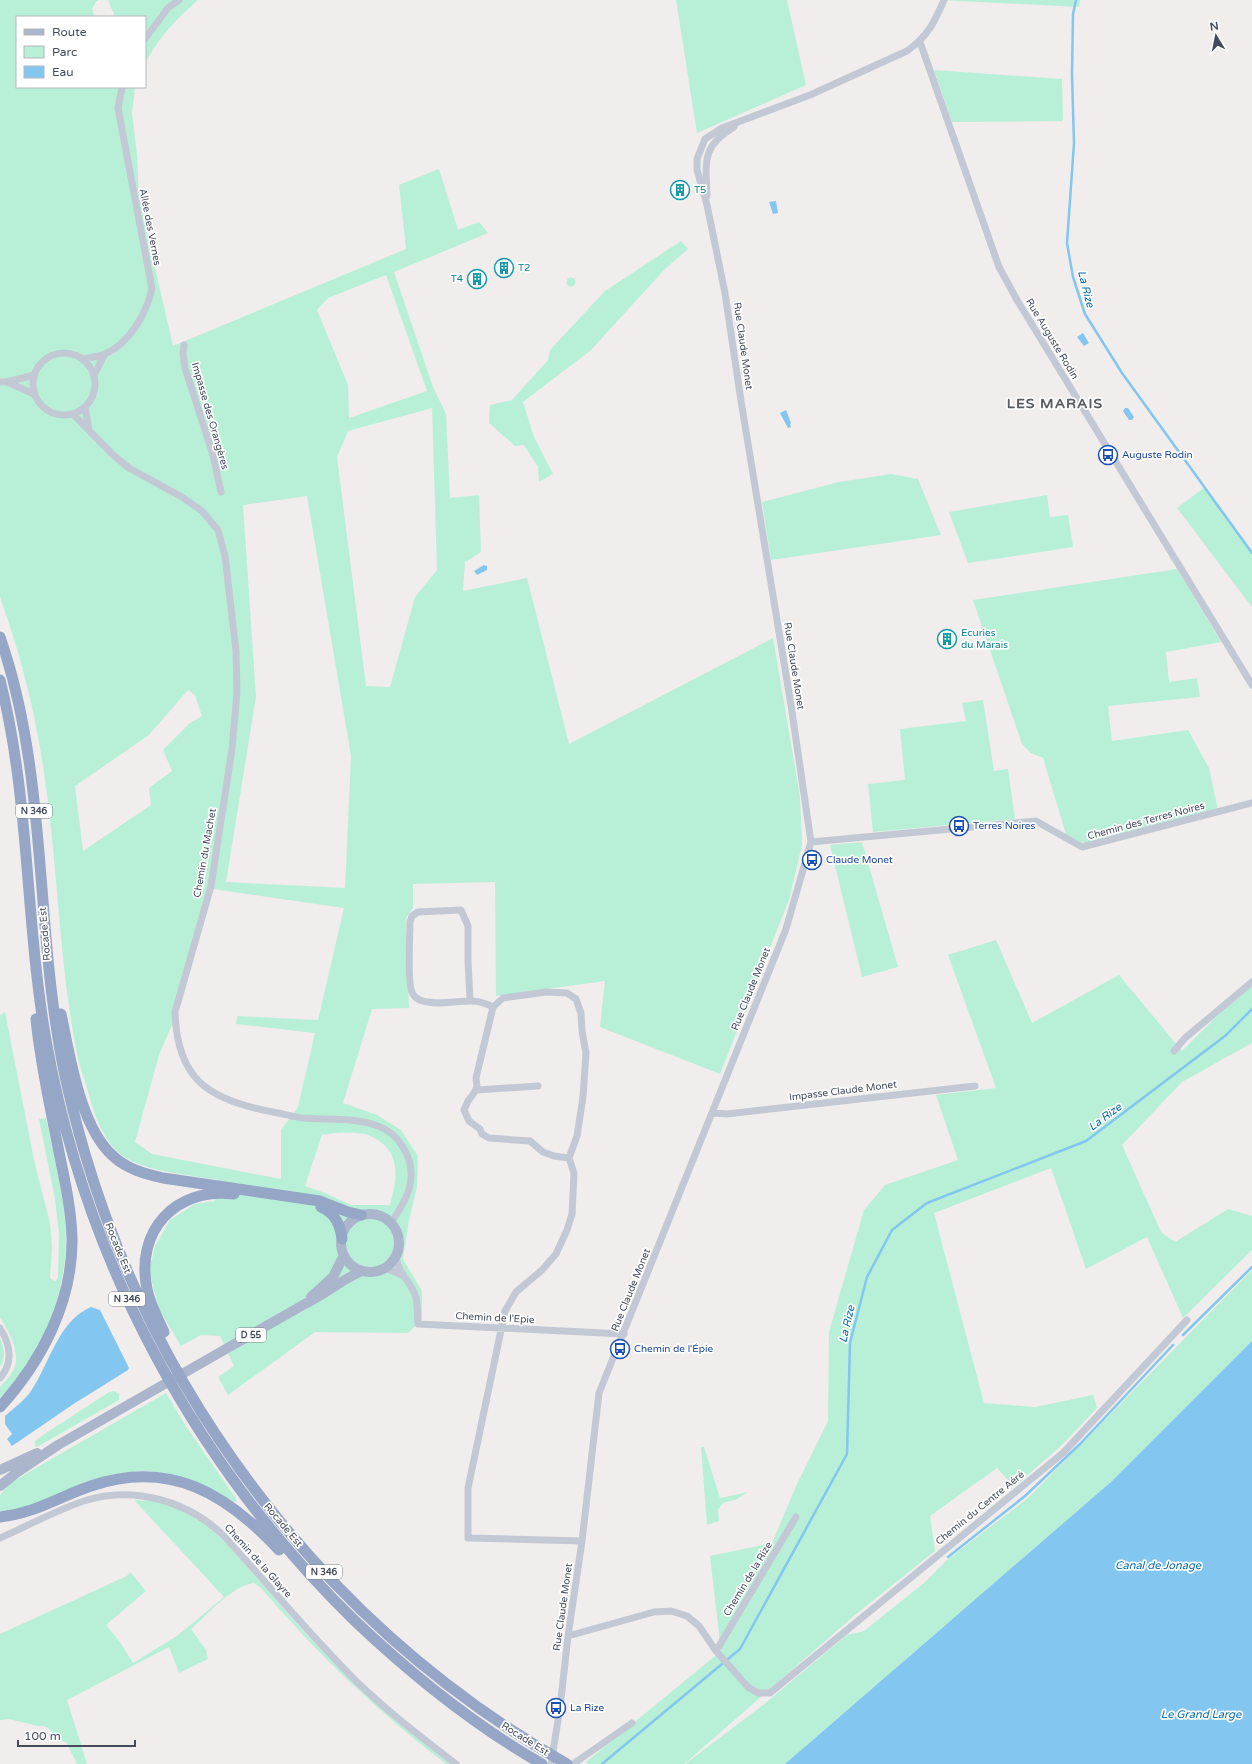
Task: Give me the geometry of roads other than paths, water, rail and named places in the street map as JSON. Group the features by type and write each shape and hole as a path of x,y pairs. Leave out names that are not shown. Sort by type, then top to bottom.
{"highway":[{"name":"Rocade Est","path":"0,637 15,689 25,737 38,846 50,988 67,1086 94,1185 130,1279 163,1345 188,1390 237,1466 278,1519 339,1589 386,1634 466,1699 539,1748 567,1764"},
{"name":"Rocade Est","path":"0,680 12,739 20,792 39,990 48,1049 66,1129 95,1221 119,1281 161,1368 212,1451 264,1521 304,1569 331,1598 378,1643 458,1709 542,1764"},
{"path":"50,988 59,1004 74,1072 88,1119 95,1136 114,1157 127,1166 143,1173 163,1178 320,1201 361,1216"},
{"path":"0,1407 34,1364 51,1333 62,1300 70,1259 72,1239 70,1211 39,1053 34,1002 39,990"},
{"path":"163,1345 164,1333 146,1289 144,1271 145,1254 149,1239 156,1225 175,1207 198,1197 230,1194 315,1205 329,1211 335,1217 341,1228 342,1239"},
{"path":"0,1517 21,1514 34,1510 91,1486 107,1481 142,1477 172,1480 199,1488 229,1504 259,1528 288,1560 304,1569"}],"main road":[{"path":"377,1215 391,1223 399,1238 399,1248 396,1256 384,1268 370,1272 362,1271 348,1262 344,1255 342,1239 348,1224 361,1216 377,1215"},
{"name":"D 55","path":"303,1305 332,1277 344,1255"},
{"name":"D 55","path":"0,1486 16,1473 58,1445 199,1366 303,1305 320,1297 351,1276 362,1271"},
{"name":"D 55","path":"0,1470 58,1445"}],"street":[{"path":"146,38 168,8 179,0"},
{"name":"Rue Claude Monet","path":"550,1764 560,1708 568,1636 582,1541 599,1393 786,929 811,842 791,705 741,401 725,293 707,205 706,161 710,147 723,134 744,120 856,75 907,51 920,42 935,21 944,0"},
{"name":"Rue Auguste Rodin","path":"920,42 999,267 1021,306 1252,685"},
{"name":"Allée des Vernes","path":"83,359 105,354 126,339 146,309 152,289 118,108 122,88"},
{"name":"Impasse des Orangères","path":"184,345 183,354 186,368 213,455 221,492"},
{"path":"70,353 83,359 90,366 94,375 96,383 95,392 91,400 86,407 73,414 54,414 39,402 34,394 34,375 38,366 45,358 54,354 70,353"},
{"name":"Allée des Vernes","path":"94,375 105,354"},
{"path":"4,382 34,375"},
{"path":"4,382 34,394"},
{"path":"86,407 89,430"},
{"name":"Chemin du Machet","path":"73,414 112,454 129,468 182,497 202,511 218,530 225,556 236,651 237,692 232,749 211,886 175,1012 175,1033 178,1047 188,1069 204,1087 221,1098 248,1107 302,1118 348,1120 379,1126 394,1136 403,1145 409,1159 411,1176 407,1195 391,1223"},
{"name":"Chemin des Terres Noires","path":"811,842 1036,821 1082,848 1252,803"},
{"path":"470,1000 468,926 461,910 418,912 412,916 410,922 410,981 412,993 418,1000 430,1002 470,1000 483,1002 493,1006"},
{"path":"1174,1051 1185,1038 1252,982"},
{"path":"570,1158 554,1156 543,1152 530,1141 489,1138 482,1134 480,1129 469,1121 464,1110 468,1101 476,1090 476,1078 493,1006 503,998 546,992 567,993 576,999 581,1013 582,1031 586,1053 583,1098 577,1136 570,1158 574,1173 572,1214 556,1254 542,1270 516,1292 505,1311 468,1488 468,1538 582,1541"},
{"path":"476,1090 538,1086"},
{"name":"Impasse Claude Monet","path":"713,1113 727,1114 975,1086"},
{"name":"Chemin de l'Epie","path":"396,1256 396,1263 402,1276 409,1283 416,1298 418,1324 624,1334"},
{"path":"384,1268 402,1276"},
{"name":"Chemin du Centre Aéré","path":"718,1653 748,1687 758,1693 770,1693 1063,1454 1187,1320"},
{"path":"0,1328 8,1341 10,1359 0,1378"},
{"name":"Chemin de la Glayre","path":"0,1538 78,1504 105,1497 125,1495 148,1497 166,1501 189,1510 208,1522 222,1535 299,1622 355,1680 405,1724 456,1764"},
{"name":"Chemin de la Rize","path":"718,1653 796,1517"},
{"path":"568,1636 654,1612 671,1611 687,1616 699,1626 718,1653"},
{"path":"573,1764 632,1723"}],"water":[{"path":"776,201 778,213 773,214 769,202"},
{"path":"1083,333 1089,343 1084,346 1077,337"},
{"path":"1125,408 1128,408 1134,417 1132,420 1129,420 1123,411"},
{"path":"786,410 791,423 791,427 788,428 780,413"},
{"path":"484,565 487,566 487,570 477,575 474,571"},
{"path":"91,1307 100,1310 129,1368 128,1370 75,1403 12,1446 7,1439 12,1434 5,1424 5,1416 29,1394 38,1380 56,1344 70,1322 80,1313"},
{"name":"Canal de Jonage","path":"1252,1341 1252,1764 785,1764 1112,1481"}],"waterway":[{"name":"La Rize","path":"1076,0 1073,14 1072,75 1074,143 1067,243 1073,277 1085,314 1122,373 1252,553"},
{"name":"La Rize","path":"602,1764 740,1649 847,1454 850,1343 867,1277 892,1230 927,1203 1086,1141 1225,1036 1252,1009"},
{"path":"1183,1335 1252,1267"},
{"path":"948,1557 1025,1496 1080,1444 1173,1345"}],"place":[{"name":"T5","path":"680,190"},
{"name":"T2","path":"504,268"},
{"name":"T4","path":"477,279"},
{"name":"Auguste Rodin","path":"1108,455"},
{"name":"Ecuries du Marais","path":"947,639"},
{"name":"Terres Noires","path":"959,826"},
{"name":"Claude Monet","path":"812,860"},
{"name":"Chemin de l'Épie","path":"620,1349"},
{"name":"La Rize","path":"556,1708"}],"district":[{"name":"LES MARAIS","path":"1055,403"}],"water label":[{"name":"Le Grand Large","path":"1201,1714"}]}
